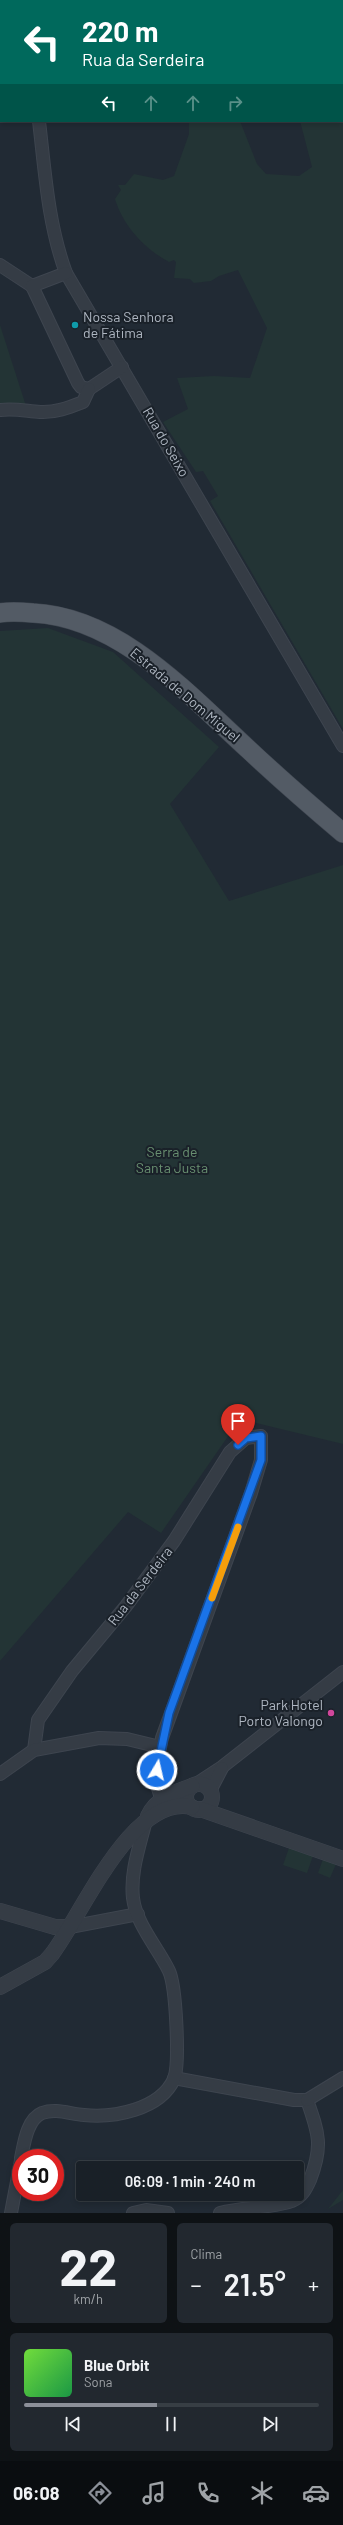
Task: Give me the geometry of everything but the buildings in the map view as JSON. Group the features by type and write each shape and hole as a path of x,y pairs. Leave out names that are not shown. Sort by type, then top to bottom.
{"main road":[{"name":"Estrada de Dom Miguel","path":"0,613 9,611 46,613 76,620 103,631 135,651 189,694 343,833"}],"street":[{"name":"Rua do Seixo","path":"39,122 46,187 56,246 66,272 343,746"},
{"path":"0,265 32,286 78,383 85,389 89,389"},
{"path":"32,286 66,272"},
{"path":"0,410 16,408 41,412 66,409 83,402 89,389 122,368"},
{"name":"Rua da Serdeira","path":"34,1750 38,1720 72,1671 126,1606 174,1541 230,1452 246,1438 261,1436 261,1460 253,1486 169,1713 160,1747"},
{"path":"157,1793 178,1791 194,1785 222,1767 343,1672"},
{"path":"0,1774 34,1750 99,1738 127,1739 160,1747 157,1793 146,1820 135,1868 133,1898 138,1914 170,1972 175,2005 174,2078 158,2098 130,2111 97,2116 57,2111 41,2113 31,2123 24,2149"},
{"path":"0,1987 45,1962 70,1927 125,1839 146,1820 158,1812 208,1806 222,1767"},
{"path":"194,1785 204,1785 224,1812 240,1822"},
{"path":"190,1808 186,1796 194,1785"},
{"path":"157,1793 167,1789 178,1791"},
{"path":"157,1793 170,1804 240,1822 318,1848 343,1859"},
{"path":"318,1848 343,1852"},
{"path":"0,1911 55,1927 70,1927 138,1914"},
{"path":"174,2078 294,2100 307,2100 343,2078"},
{"path":"220,2213 293,2200 305,2191 318,2159 319,2146 316,2126 307,2100"},
{"path":"11,2213 13,2201"},
{"path":"133,2213 146,2210 168,2213"}],"green space":[{"path":"189,122 240,122 257,164 266,174 299,176 312,167 300,122 343,122 343,729 210,501 218,496 203,471 196,472 163,422 188,409 177,378 214,376 250,378 267,328 238,270 219,276 211,281 194,283 190,279 174,278 176,262 174,260 169,262 160,257 136,236 123,218 115,199 121,190 118,185 125,185 134,174 163,180 174,176 189,134"},
{"path":"0,325 26,406 0,405"},
{"name":"Serra de Santa Justa","path":"48,628 113,652 219,747 170,804 229,901 343,865 343,1444 240,1419 161,1533 128,1512 0,1661 0,631"},
{"path":"290,1845 314,1853 307,1873 283,1865"},
{"path":"323,1859 336,1864 330,1878 318,1873"},
{"path":"343,2190 343,2200 328,2209"}],"slow traffic":[{"path":"212,1598 238,1527"}],"place":[{"name":"Nossa Senhora de Fátima","path":"75,325"},
{"name":"Park Hotel Porto Valongo","path":"331,1713"}],"route":[{"path":"157,1770 162,1738 169,1713 246,1506 261,1460 261,1436 246,1438 238,1445"}]}
